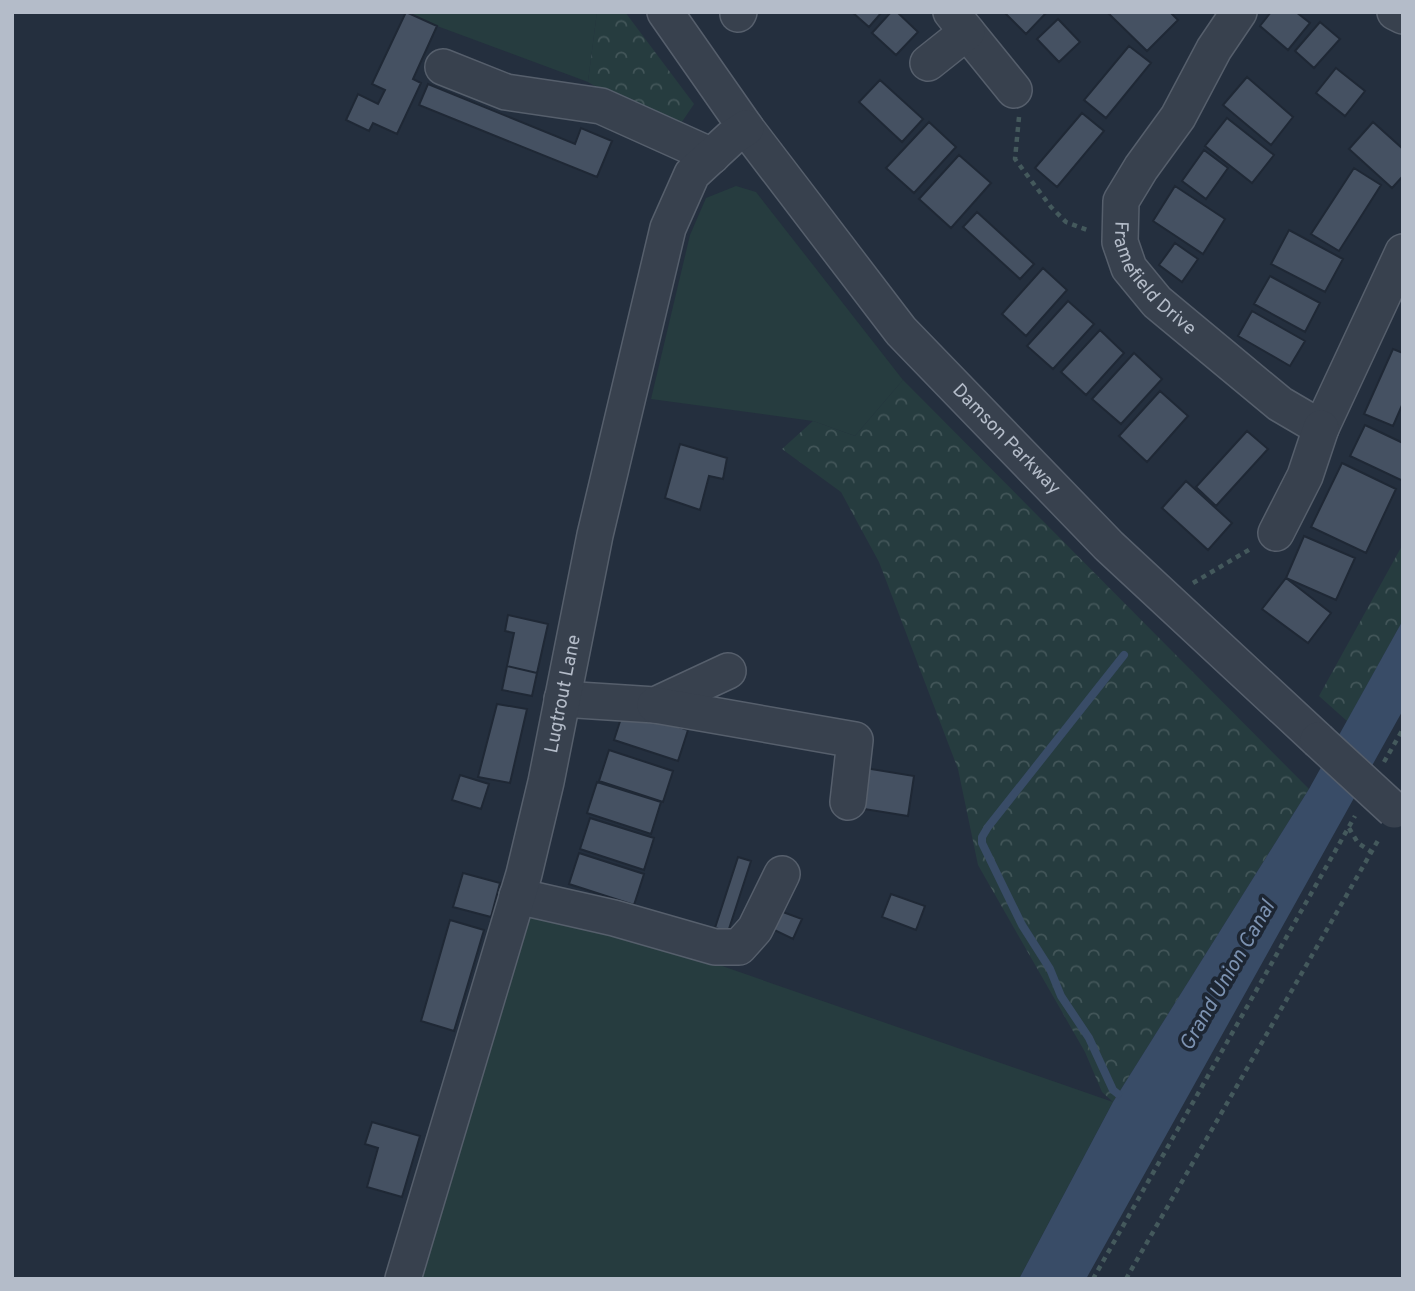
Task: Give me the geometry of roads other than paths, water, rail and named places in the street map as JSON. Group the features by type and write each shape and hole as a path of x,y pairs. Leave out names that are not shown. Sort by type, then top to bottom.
{"street":[{"name":"Damson Parkway","path":"665,12 746,128 901,331 1109,546 1318,740 1393,820"},
{"name":"Framefield Drive","path":"1239,12 1214,49 1178,117 1121,201 1120,242 1129,268 1157,302 1280,404 1321,428"},
{"path":"1395,12 1403,16"},
{"path":"928,63 959,22 1014,90"},
{"path":"443,67 506,92 601,106 712,156"},
{"name":"Lugtrout Lane","path":"403,1279 517,896 546,782 595,535 668,228 692,174 746,128"},
{"path":"1276,533 1305,476 1321,428 1401,260"},
{"path":"655,705 728,671"},
{"path":"562,699 655,705 855,740 848,802"},
{"path":"517,896 614,918 715,947 739,947 755,929 782,874"}],"water":[{"name":"Grand Union Canal","path":"1403,620 1403,710 1086,1279 1019,1279 1113,1102 1309,789"}],"waterway":[{"path":"1118,1094 1113,1090 1089,1038 1061,996 1050,969 1022,925 982,843 982,837 1124,655"}]}
